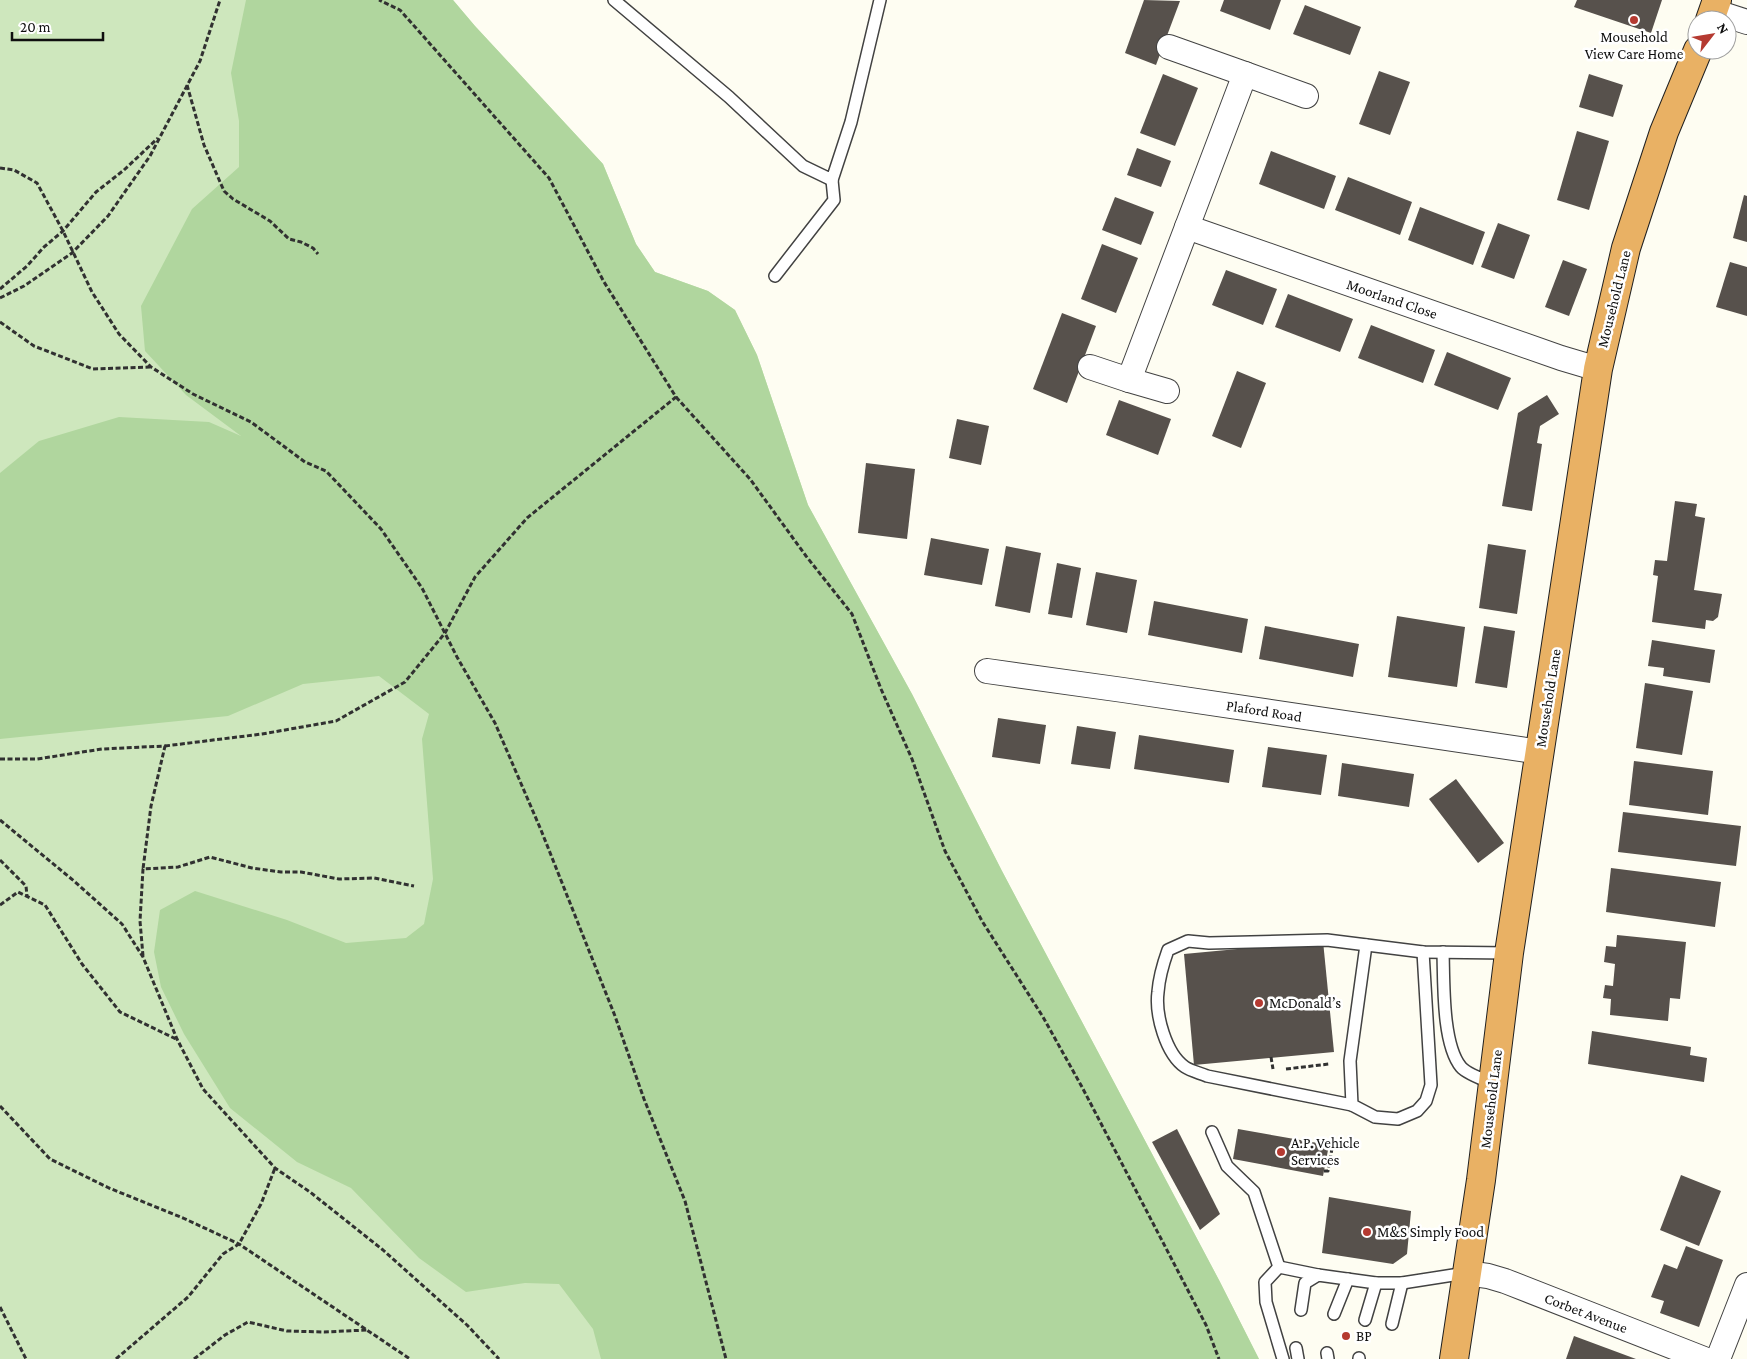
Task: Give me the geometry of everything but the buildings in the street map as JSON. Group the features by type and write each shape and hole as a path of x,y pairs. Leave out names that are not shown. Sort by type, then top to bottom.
{"highway":[{"name":"Mousehold Lane","path":"1454,1359 1481,1180 1509,953 1598,369 1626,248 1664,132 1694,60"}],"street":[{"path":"1169,47 1306,96"},
{"path":"1129,380 1245,74"},
{"name":"Moorland Close","path":"1187,227 1561,358 1598,369"},
{"path":"1090,367 1167,391"},
{"name":"Plaford Road","path":"987,671 1540,752"},
{"name":"Corbet Avenue","path":"1466,1273 1505,1281 1704,1359"},
{"path":"1718,1359 1747,1286"}],"lane":[{"path":"614,0 729,97 803,166 832,180"},
{"path":"775,276 834,200 832,180 851,122 880,0"},
{"path":"1424,952 1430,1085 1426,1102 1417,1111 1398,1119 1375,1118 1352,1105 1207,1076 1185,1067 1170,1050 1160,1022 1157,994 1168,950 1188,941 1327,940 1424,952 1509,953"},
{"path":"1352,1105 1350,1061 1366,946"},
{"path":"1442,952 1447,1024 1455,1056 1462,1068 1492,1084"},
{"path":"1212,1132 1227,1166 1254,1192 1279,1267"},
{"path":"1279,1267 1318,1276 1376,1283 1402,1283 1466,1273"},
{"path":"1279,1267 1265,1282 1266,1302 1283,1359"},
{"path":"1301,1310 1305,1283 1318,1276"},
{"path":"1334,1314 1348,1279"},
{"path":"1365,1320 1376,1283"},
{"path":"1392,1324 1402,1283"}],"path":[{"path":"0,298 24,286 72,253 108,216 150,156 200,61 220,0"},
{"path":"379,0 400,10 549,178 604,282 676,397 750,479 806,556 852,614 881,689 912,759 945,851 982,921 1043,1017 1082,1086 1206,1325 1219,1359"},
{"path":"187,84 204,145 224,190 233,199 270,222 289,239 313,248 318,254"},
{"path":"0,289 63,231 96,192 124,170 161,134"},
{"path":"0,168 14,170 37,183 63,231 92,292 119,334 151,367 193,394 251,422 305,462 326,471 380,529 422,588 495,723 541,830 685,1201 726,1359"},
{"path":"0,322 34,346 92,369 151,367"},
{"path":"0,759 37,759 102,749 165,746 262,734 336,721 405,682 446,633 474,577 527,518 676,397"},
{"path":"143,957 140,921 143,869 152,806 165,746"},
{"path":"0,820 74,881 122,924 143,957 177,1039 203,1089 275,1168 310,1192 383,1250 467,1325 499,1359"},
{"path":"143,869 178,867 210,857 252,868 281,872 301,872 339,879 374,878 414,886"},
{"path":"0,860 26,886 27,896"},
{"path":"0,905 18,892 45,905 82,964 120,1012 177,1039"},
{"path":"1271,1057 1273,1070"},
{"path":"1283,1069 1350,1061"},
{"path":"0,1106 50,1159 108,1188 183,1218 239,1244 410,1359"},
{"path":"1324,1171 1328,1171 1333,1143 1343,1144"},
{"path":"116,1359 188,1297 223,1254 239,1244 261,1204 275,1168"},
{"path":"0,1307 26,1359"},
{"path":"194,1359 225,1335 248,1322 287,1331 368,1330"}],"green space":[{"path":"0,0 453,0 603,164 636,244 655,272 708,291 735,310 757,355 808,505 912,694 1002,871 1259,1359 0,1359"},
{"path":"246,0 453,0 603,164 636,244 655,272 708,291 735,310 757,355 808,505 912,694 1002,871 1259,1359 601,1359 593,1329 559,1284 525,1283 466,1292 419,1258 351,1188 297,1162 230,1108 184,1034 161,987 154,952 160,910 195,891 287,920 346,943 406,938 424,924 433,879 422,739 429,714 379,676 303,684 228,716 0,739 0,473 39,441 119,417 209,422 241,436 186,395 145,351 141,306 192,209 239,167 239,121 231,73"}],"place":[{"name":"Mousehold View Care Home","path":"1634,20"},
{"name":"McDonald’s","path":"1259,1003"},
{"name":"A.P. Vehicle Services","path":"1281,1152"},
{"name":"M&S Simply Food","path":"1367,1232"},
{"name":"BP","path":"1346,1336"}]}
